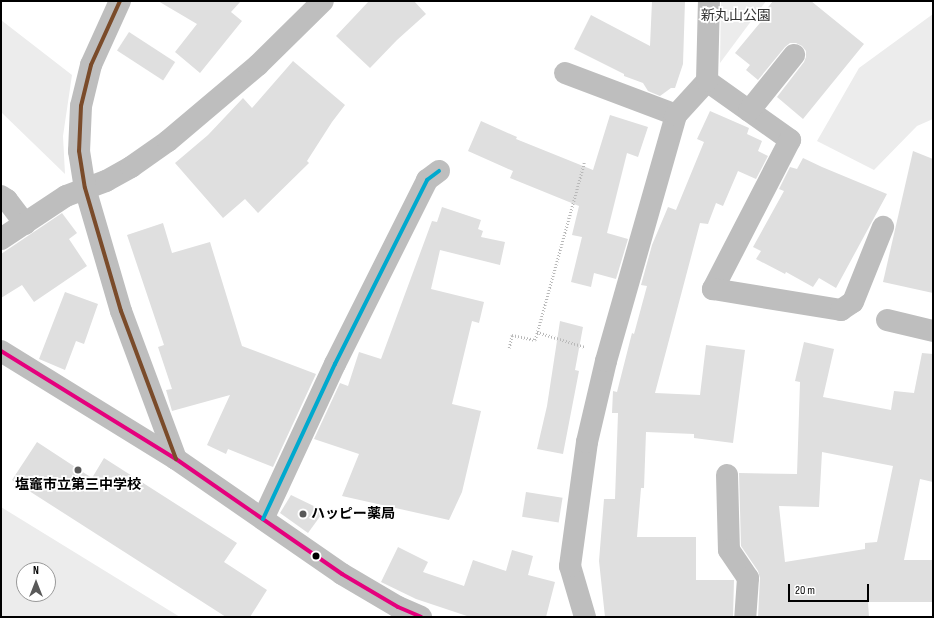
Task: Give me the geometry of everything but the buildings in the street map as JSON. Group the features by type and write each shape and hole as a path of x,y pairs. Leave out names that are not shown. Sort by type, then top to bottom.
{"street":[{"path":"120,1 91,65 81,106 79,151 85,188 120,311 176,459"},
{"path":"1,239 66,196 106,181 132,167 168,142 258,65 323,1"},
{"path":"585,617 570,566 588,442 606,361 676,115 707,81 709,1"},
{"path":"749,110 794,55"},
{"path":"565,73 676,115"},
{"path":"707,81 790,140 713,289 841,310 853,302 883,227"},
{"path":"263,519 335,364 427,180 439,171"},
{"path":"1,196 7,200 25,224"},
{"path":"887,320 933,331"},
{"path":"1,351 176,459 395,612 421,617"},
{"path":"727,475 728,550 748,578 745,617"}],"path":[{"path":"509,348 512,335 535,340 584,164"},
{"path":"537,332 592,349"}],"green space":[{"name":"新丸山公園","path":"721,1 766,1 720,63"},
{"path":"933,14 933,119 917,126 874,170 817,141 859,68"},
{"path":"1,20 72,75 63,136 65,174 1,112"},
{"path":"1,507 180,617 1,617"}],"transit line":[{"path":"120,1 91,65 81,106 79,151 85,188 121,311 176,459"},
{"path":"263,519 335,364 427,180 439,171"},
{"path":"1,351 176,459 342,574 398,607 421,617"}],"place":[{"name":"塩竈市立第三中学校","path":"78,470"},
{"name":"ハッピー薬局","path":"303,514"}]}
